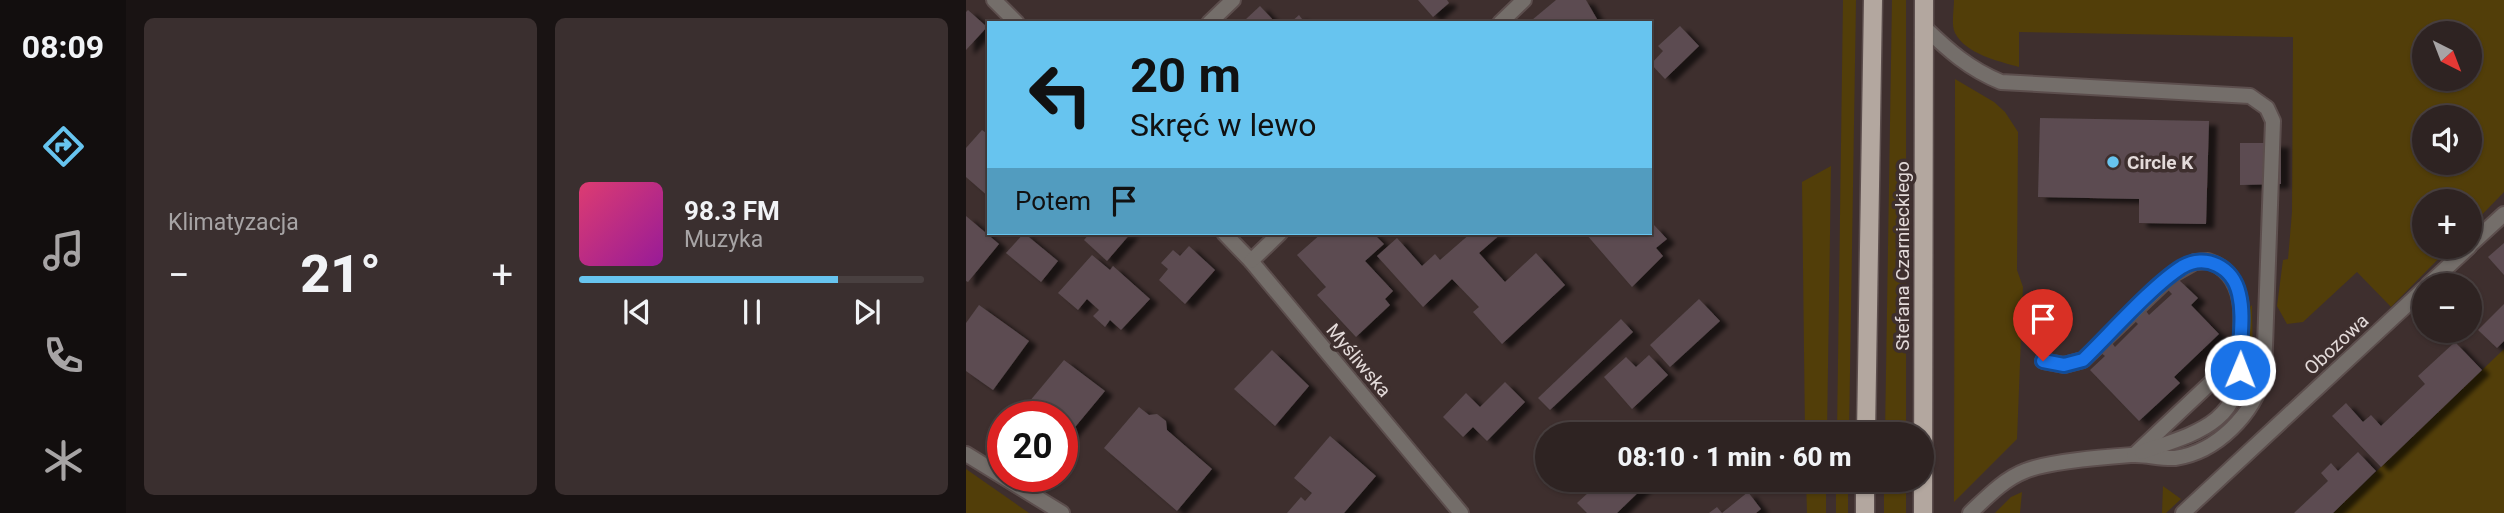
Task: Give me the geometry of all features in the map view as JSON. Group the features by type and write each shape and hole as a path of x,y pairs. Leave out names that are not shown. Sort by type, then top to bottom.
{"main road":[{"name":"Stefana Czarnieckiego","path":"1866,422 1873,0"},
{"name":"Stefana Czarnieckiego","path":"1923,513 1924,0"},
{"path":"1865,492 1865,513"}],"street":[{"path":"994,0 1015,21"},
{"path":"1211,21 1233,0"},
{"path":"1502,21 1524,0"},
{"path":"1923,26 1970,67 2001,82 2250,96 2272,115 2264,374 2260,389 2253,405 2232,427 2190,454 2161,458 2134,454"},
{"name":"Obozowa","path":"2482,235 2504,214"},
{"name":"Myśliwska","path":"1226,235 1251,261 1461,513"},
{"path":"1251,261 1278,235"},
{"name":"Obozowa","path":"2441,273 2456,259"},
{"path":"1970,513 2000,486 2025,471 2134,454 2186,437 2224,411 2237,393 2239,293 2226,271 2208,261 2195,262 2172,275 2083,360 2064,365 2043,361"},
{"name":"Obozowa","path":"2183,513 2412,300"},
{"path":"2134,454 2239,356"},
{"path":"966,454 1062,513"}],"shaded area":[{"path":"1843,0 1856,0 1849,422 1837,422"},
{"path":"1892,0 1906,0 1906,422 1885,422"},
{"path":"1954,0 2504,0 2504,192 2482,215 2482,189 2412,189 2412,259 2438,259 2424,273 2412,273 2412,286 2391,307 2357,272 2303,322 2287,324 2277,306 2283,260 2288,259 2292,212 2293,37 2019,32 2019,67 1983,56 1960,40 1953,26"},
{"path":"1955,79 1994,102 2005,112 2018,132 2017,270 2023,287 2017,439 1954,502"},
{"path":"1831,166 1827,422 1805,422 1802,182"},
{"path":"2252,305 2253,372 2249,381 2249,308"},
{"path":"2504,349 2504,513 2333,513"},
{"path":"966,469 987,484 987,492 999,492 1029,513 966,513"},
{"path":"2163,486 2181,499 2166,513 2162,513"},
{"path":"1806,492 1826,492 1826,513 1807,513"},
{"path":"1836,492 1848,492 1848,513 1836,513"},
{"path":"1884,492 1906,492 1906,513 1884,513"},
{"path":"2022,492 2020,513 1995,513 2011,497"}],"building":[{"path":"1418,0 1447,0 1449,3 1433,17"},
{"path":"1556,0 1586,0 1597,19 1594,21 1532,20"},
{"path":"1260,6 1274,21 1246,21"},
{"path":"968,10 987,27 966,50 966,12"},
{"path":"1299,15 1304,21 1292,21"},
{"path":"1680,26 1699,46 1665,79 1652,65 1663,51 1658,46"},
{"path":"2040,118 2209,121 2206,224 2139,223 2139,199 2038,197"},
{"path":"982,130 987,134 987,195 966,177 966,148"},
{"path":"2240,143 2281,143 2281,184 2240,185"},
{"path":"966,216 999,244 968,282"},
{"path":"1654,225 1667,239 1656,248 1663,256 1632,287 1587,235 1652,235"},
{"path":"1022,235 1026,235 1058,261 1041,282 1006,253"},
{"path":"1088,235 1129,235 1107,261 1084,240"},
{"path":"1320,235 1375,235 1384,244 1365,261 1393,291 1385,299 1390,305 1356,337 1317,295 1326,287 1297,255"},
{"path":"1469,235 1500,235 1479,253 1505,282 1536,253 1565,285 1502,344 1473,312 1479,307 1452,279 1423,307 1377,256 1397,238 1422,266 1435,254 1440,260"},
{"path":"2504,243 2504,275 2488,257"},
{"path":"1189,246 1215,270 1185,304 1159,280 1168,269 1161,263 1173,250 1180,256"},
{"path":"1092,255 1110,270 1113,266 1150,299 1121,330 1110,320 1105,327 1093,316 1099,310 1087,299 1078,310 1058,293"},
{"path":"2179,280 2198,298 2191,305 2219,334 2174,377 2180,383 2139,421 2090,370 2105,356 2101,353 2112,343 2115,347 2138,324 2135,321 2146,311 2149,315 2172,294 2168,290"},
{"path":"1699,299 1720,321 1670,367 1650,345"},
{"path":"2504,304 2504,341 2497,348 2482,334 2482,326"},
{"path":"979,305 1029,341 993,390 966,371 966,323"},
{"path":"1621,319 1633,332 1550,410 1538,398"},
{"path":"2454,343 2482,370 2381,467 2332,416 2346,403 2363,422 2371,415 2381,426 2425,384 2418,376"},
{"path":"1272,350 1309,386 1275,426 1234,389"},
{"path":"1649,355 1668,375 1632,409 1604,377 1626,357 1636,367"},
{"path":"1064,360 1105,391 1078,424 1078,401 1030,401"},
{"path":"1505,382 1525,402 1487,441 1473,427 1463,437 1443,417 1466,393 1480,407"},
{"path":"1139,407 1149,415 1157,414 1166,421 1167,430 1212,469 1177,511 1104,448"},
{"path":"1330,436 1376,476 1344,513 1287,513 1301,497 1305,501 1312,493 1294,478"},
{"path":"2358,452 2376,471 2333,513 2294,513 2328,481 2321,473 2331,463 2338,471"},
{"path":"1589,492 1639,492 1617,513 1587,513 1577,503"},
{"path":"1748,492 1761,509 1756,513 1722,513"},
{"path":"1717,507 1722,513 1709,513"}],"place":[{"name":"Circle K","path":"2113,162"}],"route":[{"path":"2043,361 2072,365 2083,360 2182,267 2208,261 2226,271 2239,293 2240,370"}]}
